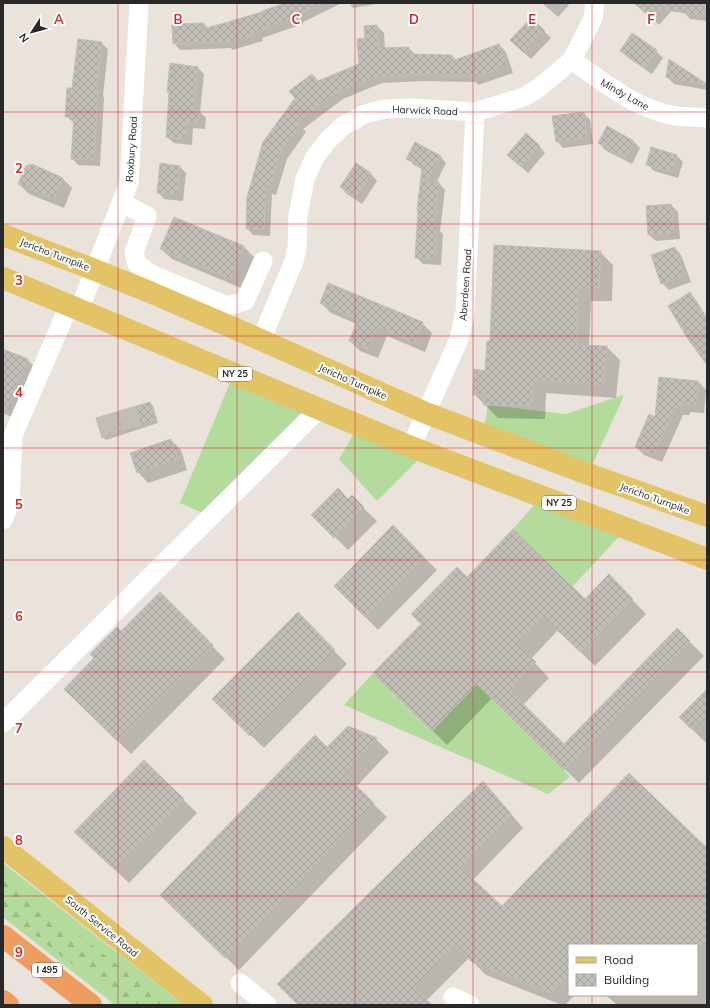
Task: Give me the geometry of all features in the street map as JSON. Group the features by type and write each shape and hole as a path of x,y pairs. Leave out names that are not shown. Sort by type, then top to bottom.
{"highway":[{"name":"I 495","path":"3,936 91,1005"},
{"path":"3,1002 8,1005"}],"main road":[{"name":"Jericho Turnpike","path":"3,235 95,270 148,282 224,314 261,340 426,413 588,474 707,516"},
{"name":"NY 25","path":"3,278 411,447 707,559"},
{"name":"South Service Road","path":"3,847 202,1005"}],"street":[{"name":"Roxbury Road","path":"3,520 10,503 14,437 16,428 74,308 95,270 129,183 140,3"},
{"name":"Harwick Road","path":"261,340 294,261 297,248 298,216 304,179 314,157 328,140 343,126 365,114 385,109 413,108 475,112 524,97 572,60 592,18 596,3"},
{"name":"Mindy Lane","path":"572,60 614,90 646,107 676,116 707,118"},
{"name":"Aberdeen Road","path":"411,447 460,336 465,313 475,112"},
{"path":"122,203 147,216 134,253 137,264 148,282"},
{"path":"224,314 245,301 263,261"},
{"path":"3,723 319,409"},
{"path":"240,983 267,1005"},
{"path":"453,997 470,1005"}],"green space":[{"path":"234,373 319,409 210,516 180,503"},
{"path":"623,395 623,398 588,474 483,434 488,405 566,414"},
{"path":"359,425 424,454 377,501 339,459"},
{"path":"542,496 626,529 572,587 513,529"},
{"path":"373,673 434,729 477,684 570,777 548,794 344,705"},
{"path":"3,863 184,1005 115,1005 3,917"},
{"path":"3,875 168,1005 124,1005 3,910"}],"building":[{"path":"285,3 322,3 297,15 297,17 256,32 257,34 225,44 224,42 173,44 172,24 204,23 204,29 262,12"},
{"path":"634,3 706,3 704,16 666,10 666,4 652,19"},
{"path":"531,18 545,31 524,53 510,40"},
{"path":"377,25 379,48 409,47 409,54 452,55 452,61 499,44 507,66 471,79 470,76 417,75 375,77 336,93 296,122 300,125 280,152 270,189 266,188 264,229 246,229 247,197 263,142 295,98 289,91 312,74 318,81 359,64 357,39 365,38 364,26"},
{"path":"632,33 657,50 645,68 620,51"},
{"path":"78,39 102,42 96,90 98,90 94,160 71,159 74,117 65,117 67,88 72,88"},
{"path":"669,59 707,84 707,85 666,77"},
{"path":"170,63 198,67 193,110 200,110 199,122 187,122 185,139 166,137 169,93 167,92"},
{"path":"584,112 587,138 556,142 552,116"},
{"path":"607,126 634,141 625,158 598,143"},
{"path":"526,133 540,146 521,167 507,155"},
{"path":"415,142 441,156 427,181 439,182 434,226 437,226 435,259 415,258 417,211 422,167 406,159"},
{"path":"651,147 677,155 672,172 646,165"},
{"path":"160,163 180,166 177,195 157,193"},
{"path":"356,163 371,173 355,198 340,187"},
{"path":"32,164 63,178 54,199 18,184 26,166"},
{"path":"671,204 674,233 648,235 646,206"},
{"path":"174,217 244,246 231,279 160,249"},
{"path":"494,245 601,251 599,288 578,288 576,345 607,346 603,385 533,380 532,406 484,405 484,395 473,395 474,369 485,371 487,341 490,341"},
{"path":"675,247 685,275 661,284 651,255"},
{"path":"328,283 423,322 415,343 377,327 368,349 349,341 358,319 320,303"},
{"path":"690,292 707,319 707,365 688,339 668,306"},
{"path":"3,349 28,359 3,417"},
{"path":"659,377 698,381 696,405 682,404 682,408 675,407 654,455 635,447 649,414 655,417"},
{"path":"150,402 155,420 102,438 96,418"},
{"path":"171,439 178,460 137,473 130,453"},
{"path":"338,488 348,499 352,495 364,507 334,538 311,515"},
{"path":"393,525 424,557 365,617 334,586"},
{"path":"513,529 585,599 609,574 633,599 580,652 543,616 517,644 536,662 509,690 564,744 677,628 690,641 564,770 477,684 432,731 373,673 421,624 411,614 457,567 467,577"},
{"path":"160,592 213,645 117,741 64,689 94,658 90,654 117,627 121,631"},
{"path":"298,612 335,650 250,736 212,699"},
{"path":"707,689 707,713 691,729 679,717"},
{"path":"348,726 377,738 343,773 374,803 225,958 160,895 315,735 327,747"},
{"path":"144,760 184,799 115,870 74,832"},
{"path":"629,773 707,848 707,945 568,944 568,976 551,993 472,962 455,945 414,988 432,1005 298,1005 277,984 483,781 511,814 460,867 502,906"}],"tunnel":[{"path":"127,409 132,428"},
{"path":"106,415 112,435"}]}
